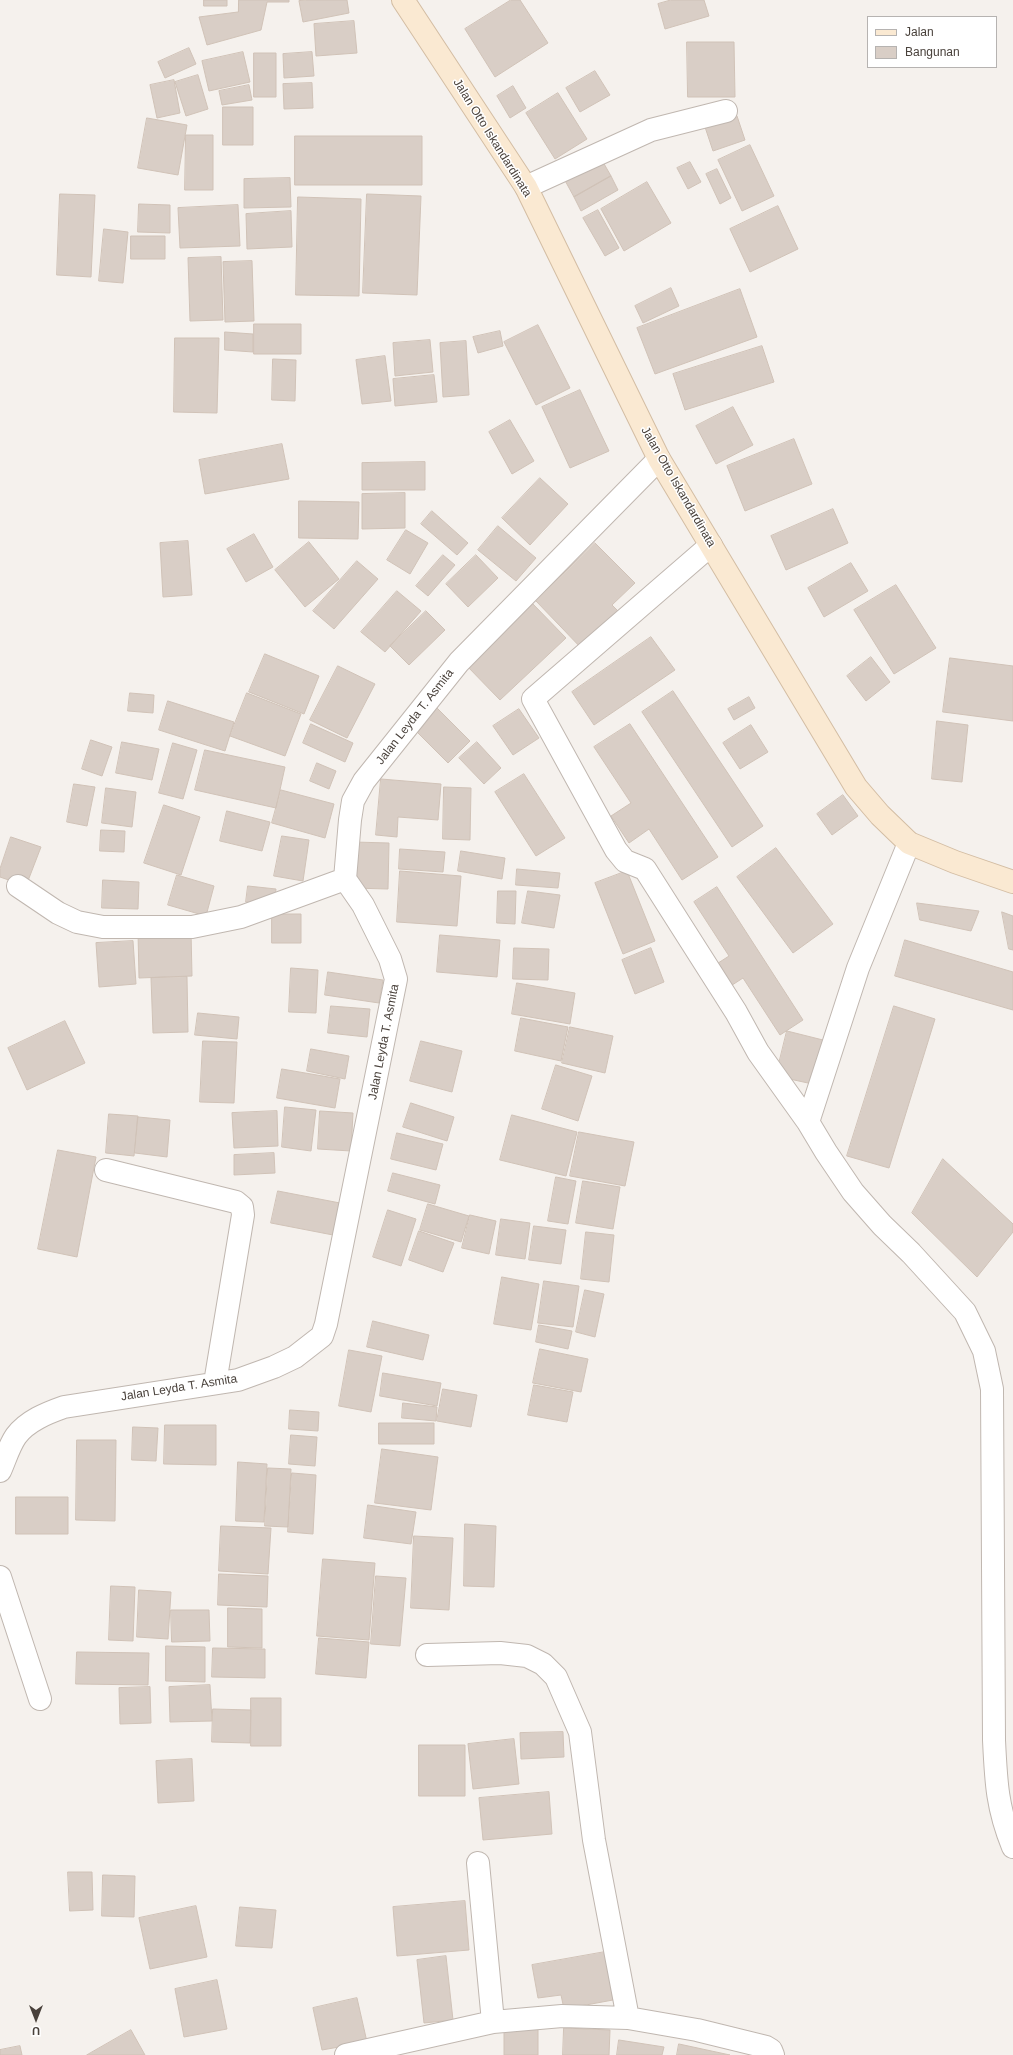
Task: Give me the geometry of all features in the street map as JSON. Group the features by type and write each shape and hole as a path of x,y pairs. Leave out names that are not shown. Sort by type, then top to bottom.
{"main road":[{"name":"Jalan Otto Iskandardinata","path":"403,0 526,187 659,459 856,787 880,815 909,842 955,862 1013,882"}],"street":[{"path":"526,187 651,130 726,111"},
{"name":"Jalan Leyda T. Asmita","path":"0,1471 16,1437 30,1424 51,1412 64,1407 238,1380 274,1367 295,1357 322,1336 326,1324 396,979 392,964 363,905 345,878 350,820 354,801 364,781 459,662 659,459"},
{"path":"711,545 533,698 616,850 626,860 645,869 736,1012 758,1052 808,1122 853,1192 964,1312 984,1351 992,1389 994,1732 996,1790 1004,1826 1013,1847"},
{"path":"808,1122 858,968 909,842"},
{"path":"18,886 58,913 76,922 103,927 192,926 241,917 345,878"},
{"path":"106,1170 236,1202 242,1207 243,1215 215,1383"},
{"path":"0,1577 40,1699"},
{"path":"426,1655 500,1653 527,1656 543,1664 556,1677 580,1732 594,1840 628,2018"},
{"path":"478,1863 493,2022"},
{"path":"346,2055 493,2022 562,2016 628,2018 697,2030 766,2047 771,2050 773,2055"}],"building":[{"path":"204,0 227,0 227,6 204,6"},
{"path":"239,0 289,0 289,2 267,2 261,30 207,45 199,17 238,12"},
{"path":"347,0 349,13 303,22 299,1"},
{"path":"511,0 520,0 548,43 495,77 465,29"},
{"path":"671,0 704,0 709,16 665,29 658,4"},
{"path":"354,21 357,53 316,56 314,24"},
{"path":"687,42 734,42 735,97 688,97"},
{"path":"189,48 196,64 165,78 158,62"},
{"path":"243,52 250,82 209,91 202,61"},
{"path":"312,52 314,76 284,78 283,54"},
{"path":"254,53 276,53 276,97 254,97"},
{"path":"595,71 610,95 580,112 566,88"},
{"path":"198,75 208,109 186,116 175,82"},
{"path":"174,80 180,113 157,118 150,85"},
{"path":"312,83 313,108 284,109 283,84"},
{"path":"249,85 252,100 222,105 219,91"},
{"path":"513,86 526,108 510,118 497,96"},
{"path":"558,93 587,139 555,159 526,113"},
{"path":"223,107 253,107 253,145 223,145"},
{"path":"737,116 745,140 713,151 705,127"},
{"path":"147,118 187,125 178,175 138,168"},
{"path":"186,135 213,135 213,190 185,190"},
{"path":"295,136 422,136 422,185 295,185"},
{"path":"750,145 774,196 742,211 718,160"},
{"path":"599,155 611,176 574,197 562,175"},
{"path":"690,162 701,182 688,189 677,168"},
{"path":"717,169 731,198 720,204 706,174"},
{"path":"611,176 618,190 581,211 574,197"},
{"path":"290,178 291,207 244,208 244,179"},
{"path":"647,182 671,223 624,251 601,209"},
{"path":"60,194 95,195 91,277 57,275"},
{"path":"367,194 421,196 417,295 363,293"},
{"path":"298,197 361,199 359,296 296,295"},
{"path":"139,204 170,205 170,233 138,232"},
{"path":"238,205 240,246 180,248 178,208"},
{"path":"778,206 798,249 750,272 730,229"},
{"path":"598,210 619,248 605,256 583,218"},
{"path":"291,211 292,247 247,249 246,214"},
{"path":"104,229 128,232 123,283 99,281"},
{"path":"131,236 165,236 165,259 131,259"},
{"path":"221,257 223,320 190,321 188,258"},
{"path":"252,261 254,321 225,322 223,262"},
{"path":"671,288 679,306 643,323 635,306"},
{"path":"740,289 757,337 655,374 637,328"},
{"path":"254,324 301,324 301,354 254,354"},
{"path":"538,325 570,388 536,405 504,342"},
{"path":"500,331 503,346 478,353 473,337"},
{"path":"225,332 253,334 253,352 225,350"},
{"path":"175,338 219,338 217,413 174,412"},
{"path":"430,340 433,372 395,376 393,343"},
{"path":"466,341 469,395 443,397 440,343"},
{"path":"762,346 774,382 685,410 673,374"},
{"path":"385,356 391,401 362,404 356,360"},
{"path":"273,359 296,360 295,401 272,400"},
{"path":"434,375 437,402 395,406 393,379"},
{"path":"580,390 609,451 570,468 542,407"},
{"path":"733,407 753,445 716,464 696,426"},
{"path":"510,420 534,461 512,474 489,432"},
{"path":"794,439 812,484 745,511 727,466"},
{"path":"282,444 289,479 205,494 199,460"},
{"path":"425,462 425,490 362,490 362,463"},
{"path":"540,478 568,504 530,545 502,518"},
{"path":"405,493 405,528 362,529 362,494"},
{"path":"299,501 359,502 358,539 299,538"},
{"path":"833,509 848,543 786,570 771,536"},
{"path":"432,511 468,543 457,555 421,524"},
{"path":"498,526 536,558 516,581 478,550"},
{"path":"406,530 428,543 410,574 387,560"},
{"path":"254,534 273,567 246,582 227,549"},
{"path":"188,541 192,595 163,597 160,543"},
{"path":"309,542 339,579 305,607 275,570"},
{"path":"595,543 635,583 612,605 622,615 584,651 536,601"},
{"path":"443,555 455,565 428,596 416,586"},
{"path":"476,555 498,578 468,607 446,584"},
{"path":"357,561 378,579 334,629 313,611"},
{"path":"851,563 868,591 824,617 808,588"},
{"path":"896,585 936,648 894,674 854,610"},
{"path":"397,591 421,611 385,652 361,632"},
{"path":"532,603 566,638 500,700 466,665"},
{"path":"426,611 445,630 409,665 390,646"},
{"path":"651,637 675,670 594,725 572,692"},
{"path":"265,654 319,676 304,714 249,692"},
{"path":"871,657 890,682 866,701 847,676"},
{"path":"950,658 1013,666 1013,721 943,712"},
{"path":"338,666 375,684 347,738 310,720"},
{"path":"673,691 763,826 732,847 642,712"},
{"path":"130,693 154,695 153,713 128,711"},
{"path":"247,693 301,714 285,756 230,736"},
{"path":"749,697 755,708 734,720 728,709"},
{"path":"168,701 234,722 225,751 159,730"},
{"path":"437,708 470,741 448,763 415,730"},
{"path":"519,709 539,738 513,755 493,726"},
{"path":"937,721 968,725 962,782 932,779"},
{"path":"311,724 353,743 345,762 303,743"},
{"path":"630,724 718,857 682,880 649,829 629,843 611,816 631,803 594,747"},
{"path":"751,725 768,752 740,769 723,743"},
{"path":"91,740 112,747 102,776 82,769"},
{"path":"122,742 159,749 152,780 116,773"},
{"path":"477,742 501,768 484,784 459,758"},
{"path":"173,743 197,750 183,799 159,793"},
{"path":"205,750 285,767 276,808 195,790"},
{"path":"317,763 336,771 329,789 310,781"},
{"path":"524,774 565,838 536,856 495,792"},
{"path":"381,779 441,784 438,820 398,817 397,837 376,835"},
{"path":"74,784 95,787 87,826 67,822"},
{"path":"444,787 471,788 470,840 443,839"},
{"path":"106,788 136,792 132,827 102,823"},
{"path":"281,790 334,804 325,838 272,823"},
{"path":"843,795 858,816 832,835 817,814"},
{"path":"164,805 200,817 181,875 144,863"},
{"path":"227,811 270,822 262,851 220,841"},
{"path":"101,830 125,831 124,852 100,851"},
{"path":"282,836 309,840 303,881 274,876"},
{"path":"11,837 41,847 26,886 0,877 0,869"},
{"path":"354,842 389,843 388,889 352,888"},
{"path":"776,848 833,924 793,953 737,877"},
{"path":"400,849 445,852 443,872 399,869"},
{"path":"461,851 505,858 502,879 458,871"},
{"path":"517,869 560,873 558,888 516,885"},
{"path":"400,871 461,876 457,926 397,922"},
{"path":"627,871 655,941 623,954 595,883"},
{"path":"177,875 214,886 206,916 168,905"},
{"path":"103,880 139,882 138,909 102,908"},
{"path":"248,886 276,889 274,906 246,902"},
{"path":"717,887 803,1020 780,1035 743,978 726,989 712,967 729,956 694,902"},
{"path":"498,891 516,891 515,924 497,923"},
{"path":"528,891 560,895 554,928 522,923"},
{"path":"917,903 979,911 971,931 920,920"},
{"path":"1002,912 1013,916 1013,950 1009,949"},
{"path":"272,914 301,914 301,943 272,943"},
{"path":"191,931 192,976 139,978 138,932"},
{"path":"440,935 500,940 497,977 437,972"},
{"path":"905,940 1013,972 1013,1010 895,976"},
{"path":"133,941 136,984 99,987 96,943"},
{"path":"514,948 549,949 548,980 513,979"},
{"path":"651,948 664,982 635,994 622,960"},
{"path":"291,968 318,970 316,1013 289,1012"},
{"path":"328,972 383,980 379,1003 325,995"},
{"path":"187,977 188,1032 153,1033 151,978"},
{"path":"517,983 575,993 570,1024 512,1014"},
{"path":"331,1006 370,1009 367,1037 328,1033"},
{"path":"894,1006 935,1019 889,1168 847,1156"},
{"path":"198,1013 239,1017 237,1039 195,1035"},
{"path":"521,1018 568,1027 561,1061 515,1051"},
{"path":"65,1021 85,1063 27,1090 8,1048"},
{"path":"570,1027 613,1036 605,1073 562,1063"},
{"path":"787,1031 827,1041 817,1085 776,1076"},
{"path":"203,1041 237,1042 234,1103 200,1102"},
{"path":"421,1041 462,1051 452,1092 410,1081"},
{"path":"311,1049 349,1056 345,1079 307,1071"},
{"path":"556,1065 592,1076 578,1121 542,1109"},
{"path":"282,1069 340,1079 335,1108 277,1098"},
{"path":"411,1103 454,1117 447,1141 403,1127"},
{"path":"285,1107 316,1110 311,1151 282,1147"},
{"path":"277,1111 278,1146 234,1148 232,1113"},
{"path":"320,1111 353,1113 351,1151 318,1149"},
{"path":"109,1114 138,1116 134,1156 106,1153"},
{"path":"512,1115 577,1132 566,1176 500,1160"},
{"path":"138,1117 170,1120 167,1157 135,1153"},
{"path":"579,1132 634,1142 625,1186 570,1176"},
{"path":"397,1133 443,1144 436,1170 391,1159"},
{"path":"58,1150 96,1157 77,1257 38,1249"},
{"path":"274,1153 275,1173 234,1175 234,1155"},
{"path":"943,1159 1013,1224 1013,1232 977,1277 912,1213"},
{"path":"393,1173 440,1185 435,1204 388,1191"},
{"path":"556,1177 576,1181 568,1224 548,1221"},
{"path":"583,1181 620,1187 613,1229 576,1223"},
{"path":"278,1191 340,1203 333,1235 271,1223"},
{"path":"428,1204 469,1216 461,1242 420,1230"},
{"path":"388,1210 416,1219 401,1266 373,1257"},
{"path":"470,1215 496,1221 489,1254 462,1248"},
{"path":"501,1219 530,1223 525,1259 496,1255"},
{"path":"534,1226 566,1230 561,1264 529,1260"},
{"path":"419,1231 454,1243 443,1272 409,1260"},
{"path":"586,1232 614,1235 609,1282 581,1279"},
{"path":"502,1277 539,1284 531,1330 494,1324"},
{"path":"544,1281 579,1286 573,1327 538,1323"},
{"path":"585,1290 604,1294 595,1337 576,1332"},
{"path":"373,1321 429,1335 423,1360 367,1347"},
{"path":"539,1325 572,1331 568,1349 536,1342"},
{"path":"540,1349 588,1359 581,1392 533,1383"},
{"path":"349,1350 382,1356 371,1412 339,1406"},
{"path":"383,1373 441,1383 437,1406 380,1396"},
{"path":"534,1385 573,1392 567,1422 528,1415"},
{"path":"443,1389 477,1395 471,1427 437,1421"},
{"path":"403,1403 437,1407 436,1421 402,1418"},
{"path":"290,1410 319,1412 318,1431 289,1429"},
{"path":"379,1423 434,1423 434,1444 379,1444"},
{"path":"165,1425 216,1425 216,1465 164,1464"},
{"path":"133,1427 158,1428 156,1461 132,1460"},
{"path":"291,1435 317,1437 315,1466 289,1464"},
{"path":"77,1440 116,1440 115,1521 76,1520"},
{"path":"382,1449 438,1457 431,1510 375,1503"},
{"path":"238,1462 267,1464 264,1522 236,1521"},
{"path":"268,1468 291,1469 288,1527 265,1526"},
{"path":"292,1473 316,1475 313,1534 288,1532"},
{"path":"16,1497 68,1497 68,1534 16,1534"},
{"path":"368,1505 416,1512 411,1544 364,1538"},
{"path":"465,1524 496,1526 494,1587 464,1586"},
{"path":"221,1526 271,1528 268,1574 219,1571"},
{"path":"414,1536 453,1538 449,1610 411,1608"},
{"path":"323,1559 375,1563 369,1640 317,1636"},
{"path":"219,1574 268,1576 267,1607 218,1605"},
{"path":"376,1576 406,1578 400,1646 371,1644"},
{"path":"111,1586 135,1587 133,1641 109,1640"},
{"path":"139,1590 171,1592 168,1639 137,1637"},
{"path":"228,1608 262,1609 262,1648 228,1647"},
{"path":"171,1610 209,1610 210,1641 172,1642"},
{"path":"319,1638 369,1642 366,1678 316,1674"},
{"path":"166,1646 205,1647 205,1682 166,1681"},
{"path":"213,1648 265,1649 265,1678 212,1677"},
{"path":"77,1652 149,1653 148,1685 76,1684"},
{"path":"210,1685 212,1721 170,1722 169,1687"},
{"path":"150,1687 151,1723 120,1724 119,1688"},
{"path":"251,1698 281,1698 281,1746 251,1746"},
{"path":"213,1709 251,1710 250,1743 212,1742"},
{"path":"563,1732 564,1757 521,1759 520,1733"},
{"path":"514,1739 519,1784 473,1789 468,1744"},
{"path":"419,1745 465,1745 465,1796 419,1796"},
{"path":"192,1759 194,1801 158,1803 156,1761"},
{"path":"549,1792 552,1834 483,1840 479,1798"},
{"path":"68,1872 92,1872 93,1910 70,1911"},
{"path":"103,1875 135,1876 134,1917 102,1916"},
{"path":"465,1901 469,1950 397,1956 393,1907"},
{"path":"196,1906 207,1957 150,1969 139,1918"},
{"path":"240,1907 276,1910 272,1948 236,1946"},
{"path":"605,1952 613,2000 564,2009 561,1995 538,1998 532,1965"},
{"path":"446,1956 453,2020 424,2023 417,1960"},
{"path":"217,1980 227,2029 184,2037 175,1989"},
{"path":"357,1998 367,2042 322,2050 313,2008"},
{"path":"538,2028 538,2055 504,2055 504,2029"},
{"path":"564,2028 610,2030 609,2055 563,2055"},
{"path":"131,2030 145,2055 87,2055"},
{"path":"619,2040 664,2047 662,2055 617,2055"},
{"path":"679,2044 730,2055 677,2055"},
{"path":"20,2046 22,2055 0,2055 0,2050"}]}
